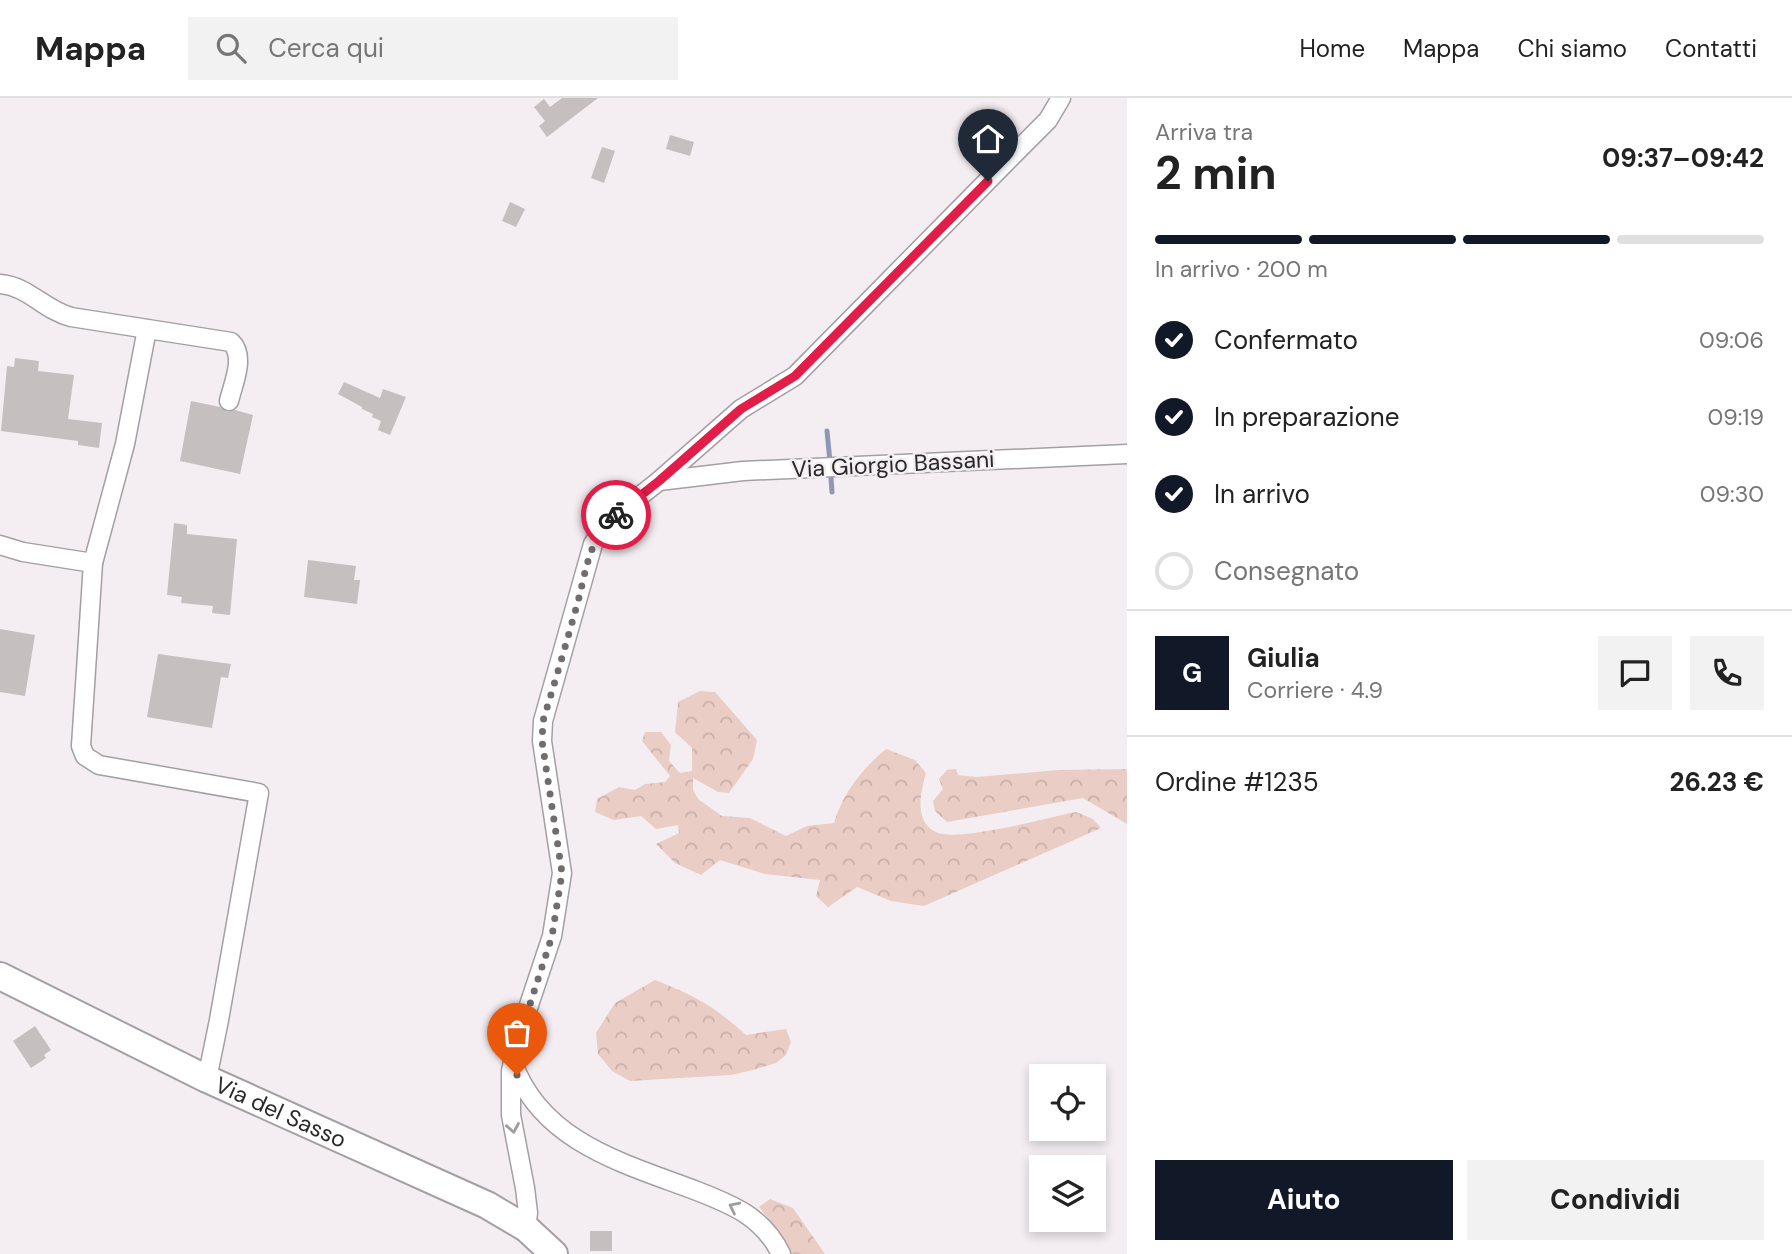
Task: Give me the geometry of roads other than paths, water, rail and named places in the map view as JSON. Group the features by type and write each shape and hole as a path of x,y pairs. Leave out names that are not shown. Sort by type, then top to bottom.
{"street":[{"path":"526,1228 528,1213 525,1188 510,1105 512,1060 552,936 562,873 542,741 543,721 593,544 607,522 659,481 741,409 795,376 1048,120 1061,98"},
{"path":"0,285 22,290 59,313 223,339 234,345 239,357 229,401"},
{"path":"147,329 125,444 93,563 81,741 85,756 99,765 259,793 207,1079"},
{"name":"Via Giorgio Bassani","path":"659,481 743,471 1127,454"},
{"path":"0,545 23,552 93,563"},
{"name":"Via del Sasso","path":"0,976 207,1079 487,1205 526,1228 554,1254"},
{"path":"512,1060 517,1075 532,1100 569,1135 603,1154 739,1209 765,1228 781,1254"}],"waterway":[{"path":"827,431 830,462"},
{"path":"831,478 832,492"}]}
